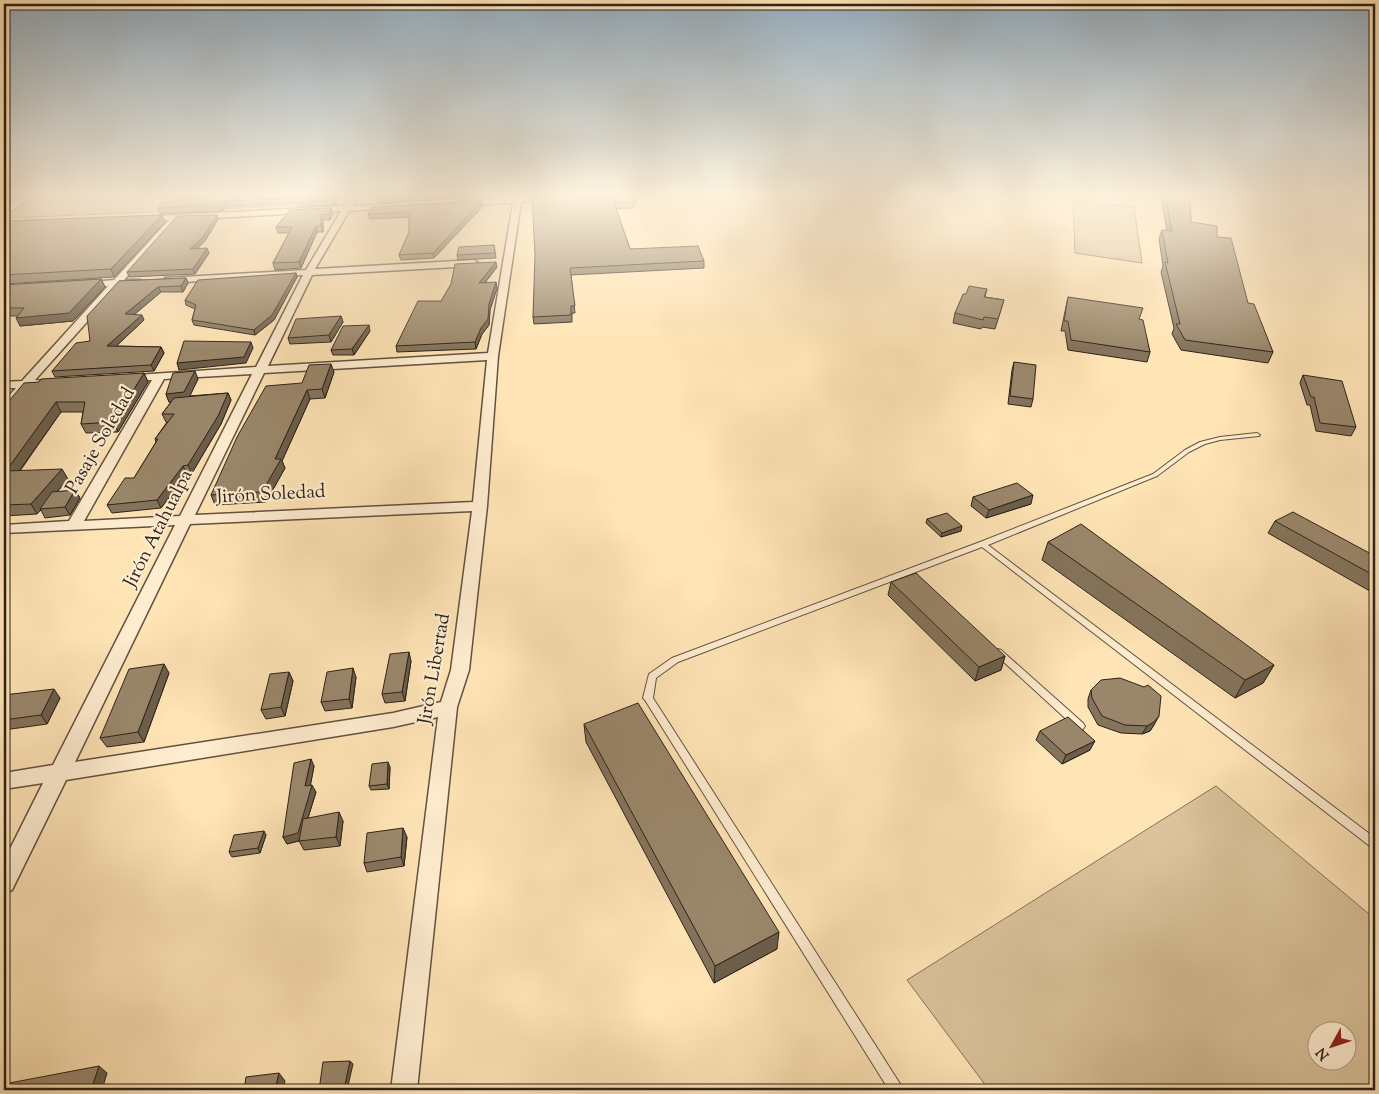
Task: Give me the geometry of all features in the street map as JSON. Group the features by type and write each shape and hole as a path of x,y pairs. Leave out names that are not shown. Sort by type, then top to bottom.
{"street":[{"path":"4,408 149,247"},
{"name":"Jirón Atahualpa","path":"4,882 312,271 313,264 323,247"},
{"name":"Jirón Libertad","path":"404,1090 448,707 460,670 480,506 493,356 497,262 502,247"},
{"path":"70,285 497,262"},
{"path":"112,379 493,356"},
{"name":"Pasaje Soledad","path":"74,525 160,376"},
{"path":"4,385 54,382"},
{"name":"Jirón Soledad","path":"4,529 480,506"},
{"path":"4,781 393,720 448,707"}],"lane":[{"path":"897,1090 648,698 652,676 675,660 912,576 984,544 1155,475 1171,465 1188,450 1216,439 1256,435"},
{"path":"984,544 1375,844"},
{"path":"987,643 1080,726"}],"shaded area":[{"path":"1075,247 1140,247 1142,263 1075,253"},
{"path":"1216,786 1375,919 1375,1090 989,1090 907,980"}],"building":[{"path":"4,247 132,247 111,269 4,275"},
{"path":"149,247 207,248 193,269 127,272"},
{"path":"281,247 306,247 299,262 273,263"},
{"path":"402,247 439,247 433,253 399,255"},
{"path":"459,247 494,247 495,253 457,255"},
{"path":"535,247 629,247 630,249 698,247 704,261 570,268 575,306 571,306 571,315 533,317"},
{"path":"1165,247 1233,247 1248,303 1254,304 1273,352 1185,340 1176,324 1180,324 1165,262 1168,263"},
{"path":"496,262 479,283 496,282 489,304 488,319 481,328 475,342 396,346 418,301 441,301 451,284 455,264"},
{"path":"296,273 272,315 254,330 192,320 196,305 185,300 198,280"},
{"path":"186,278 181,286 158,287 125,314 142,315 107,346 161,347 151,365 52,371 76,343 90,341 87,316 119,281"},
{"path":"101,279 69,313 16,318 24,308 4,308 4,285"},
{"path":"969,286 987,289 984,297 1004,300 998,319 984,317 983,320 955,313 963,294 966,294"},
{"path":"1068,297 1143,308 1139,319 1143,320 1150,352 1071,340 1068,321 1064,321"},
{"path":"341,316 329,335 288,338 296,319"},
{"path":"369,325 352,349 331,350 343,326"},
{"path":"184,341 251,342 244,357 177,363"},
{"path":"1014,362 1036,365 1033,399 1010,396"},
{"path":"331,364 322,389 307,390 275,459 281,459 262,492 211,495 237,437 266,386 302,383 309,365"},
{"path":"195,371 184,392 166,394 173,373"},
{"path":"144,373 114,422 81,424 85,402 56,402 6,471 62,469 31,504 4,505 4,407 24,383 39,382 41,379"},
{"path":"1303,375 1342,381 1356,427 1320,423 1314,397 1311,397"},
{"path":"228,393 218,416 188,465 183,466 157,500 107,505 125,478 134,478 158,439 155,439 174,414 162,414 174,398"},
{"path":"1017,483 1033,495 989,510 973,497"},
{"path":"75,490 65,507 40,509 52,492"},
{"path":"1293,512 1375,556 1375,576 1275,521"},
{"path":"947,513 962,526 942,533 927,519"},
{"path":"1081,524 1274,665 1245,680 1048,542"},
{"path":"916,573 1005,656 979,667 891,582"},
{"path":"409,652 402,692 382,694 390,654"},
{"path":"164,664 138,732 100,738 129,669"},
{"path":"353,668 349,699 321,702 327,672"},
{"path":"289,672 281,707 261,710 270,674"},
{"path":"1120,678 1144,687 1148,685 1161,696 1159,716 1154,722 1147,726 1125,725 1102,716 1092,698 1091,690 1101,680"},
{"path":"54,689 41,715 4,720 4,695"},
{"path":"638,703 779,932 715,966 584,724"},
{"path":"1068,717 1095,741 1066,755 1040,731"},
{"path":"311,759 305,786 312,785 298,833 283,837 294,763"},
{"path":"388,762 387,784 369,786 372,764"},
{"path":"339,812 336,837 299,841 303,819"},
{"path":"403,828 401,857 364,863 367,833"},
{"path":"264,831 258,848 229,852 234,835"},
{"path":"350,1061 344,1090 319,1090 323,1062"},
{"path":"99,1066 91,1090 4,1090 4,1084"},
{"path":"279,1073 275,1090 244,1090 246,1077"}]}
